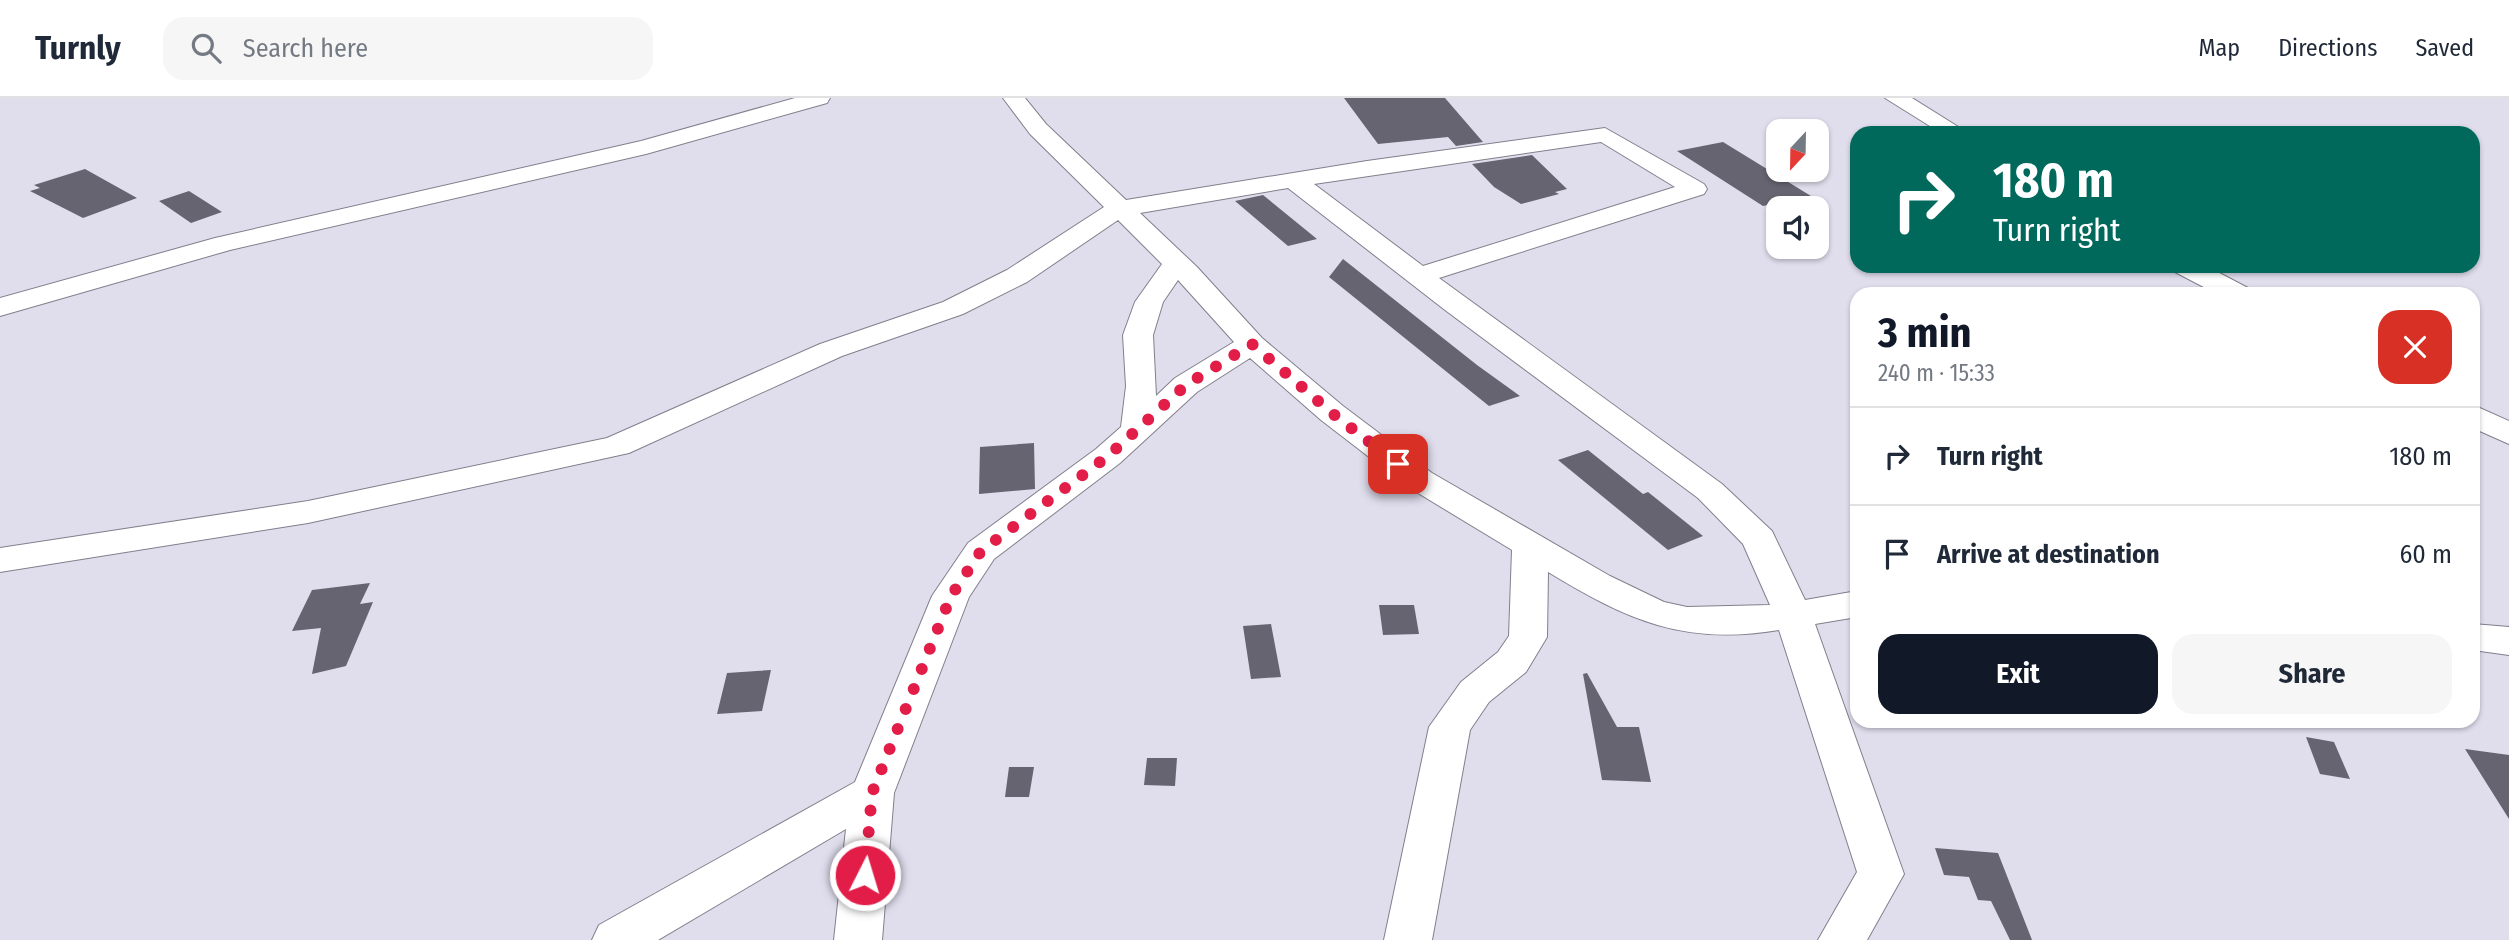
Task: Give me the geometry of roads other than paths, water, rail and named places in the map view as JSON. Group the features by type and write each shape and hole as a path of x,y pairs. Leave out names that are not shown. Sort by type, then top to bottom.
{"street":[{"path":"0,307 224,244 646,147 819,98"},
{"path":"1014,98 1038,129 1176,263 1252,344 1332,413 1420,480 1597,585 1654,613 1687,620 1754,621 1850,605"},
{"path":"1896,98 1944,126"},
{"path":"0,559 309,512 617,446 831,350 953,307 1017,276 1118,209 1553,140 1605,135 1695,189 1419,276"},
{"path":"1293,180 1710,491 1759,539 1793,614 1881,874 1842,940"},
{"path":"1137,429 1141,386 1138,335 1149,302 1176,263"},
{"path":"2198,273 2225,287"},
{"path":"858,940 872,793 951,596 981,551 1108,456 1186,385 1252,344"},
{"path":"2480,418 2509,433"},
{"path":"1408,940 1450,727 1475,692 1512,662 1528,636 1530,546"},
{"path":"2480,638 2509,641"},
{"path":"616,940 872,793"}]}
